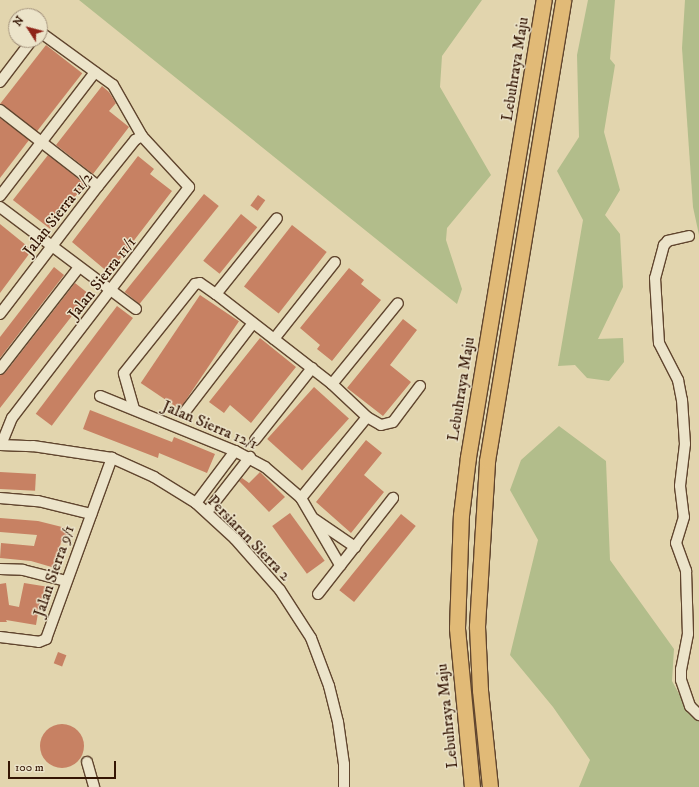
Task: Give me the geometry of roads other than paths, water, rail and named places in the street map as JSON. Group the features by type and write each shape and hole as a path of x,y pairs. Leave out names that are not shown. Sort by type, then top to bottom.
{"highway":[{"name":"Lebuhraya Maju","path":"472,787 457,628 461,515 468,457 544,0"},
{"path":"490,787 480,690 477,626 487,468 492,422 563,0"}],"street":[{"name":"Jalan Sierra 11/1","path":"0,445 12,418 188,191 187,184 142,136 120,94 95,72 48,37"},
{"path":"0,82 26,48"},
{"path":"0,196 95,72"},
{"path":"0,110 98,186"},
{"name":"Jalan Sierra 11/2","path":"0,314 98,186 135,140 142,136"},
{"path":"0,207 51,247 136,309"},
{"path":"216,294 277,218"},
{"path":"689,236 668,241 664,245 655,278 659,343 678,380 682,400 684,444 680,486 684,517 676,543 686,571 688,634 681,669 681,680 690,706 699,715"},
{"path":"274,339 335,262"},
{"path":"0,369 79,267"},
{"path":"134,410 124,372 195,284 200,283 332,384 366,417 381,425 388,424 420,386"},
{"path":"332,384 398,303"},
{"path":"184,413 252,322"},
{"path":"255,440 312,368"},
{"name":"Jalan Sierra 12/1","path":"100,396 250,457 301,498 340,565"},
{"path":"301,498 366,417"},
{"name":"Persiaran Sierra 2","path":"0,445 34,446 112,458 154,477 196,503 207,512 253,558 276,585 309,634 329,686 338,722 344,764 344,787"},
{"path":"196,503 235,451"},
{"path":"207,512 250,457"},
{"name":"Jalan Sierra 9/1","path":"0,637 38,642 46,639 90,514 112,458"},
{"path":"222,469 233,478"},
{"path":"213,481 224,489"},
{"name":"Jalan Sierra 9/1","path":"0,498 38,501 90,514"},
{"path":"318,594 393,498"},
{"path":"311,517 355,547"},
{"path":"0,569 24,570 66,581"},
{"path":"87,762 94,787"}]}
